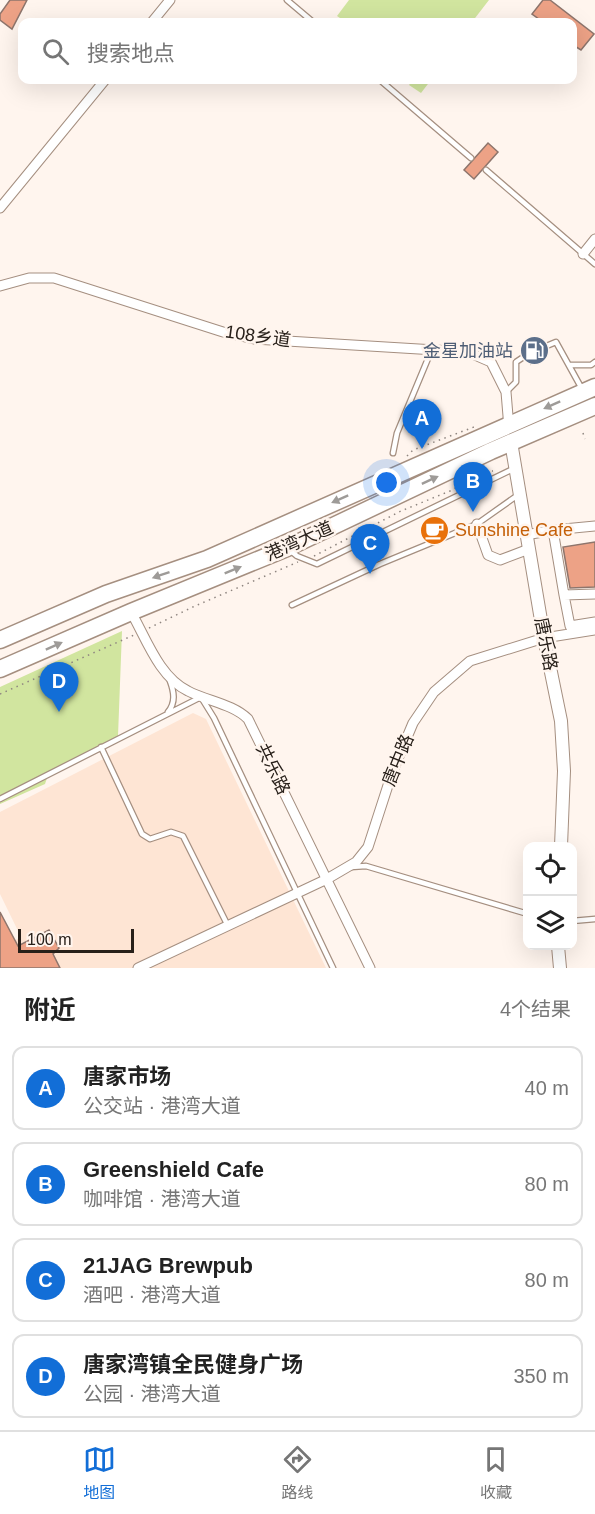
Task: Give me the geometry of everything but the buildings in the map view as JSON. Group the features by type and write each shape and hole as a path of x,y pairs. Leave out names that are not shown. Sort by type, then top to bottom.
{"highway":[{"name":"港湾大道","path":"0,640 106,594 207,559 589,389"},
{"name":"港湾大道","path":"0,669 130,612 287,548 511,442 595,406"}],"street":[{"path":"155,18 170,0"},
{"path":"0,208 102,84"},
{"path":"583,254 595,239"},
{"name":"108乡道","path":"0,286 29,278 54,278 224,332 254,339 468,352 491,362 506,392"},
{"path":"506,392 511,442"},
{"name":"唐乐路","path":"511,442 544,638 561,721 564,771 561,842"},
{"path":"477,525 488,555 500,560 529,549"},
{"path":"526,535 595,526"},
{"path":"553,530 570,626 595,622"},
{"path":"564,596 595,594"},
{"name":"共乐路","path":"130,612 168,676 181,687 239,712 248,719 369,968"},
{"name":"唐中路","path":"142,967 227,924 327,879 349,867 361,857 368,847 392,773 413,723 434,692 470,661 544,638 595,630"},
{"path":"558,950 560,968"}],"lane":[{"path":"287,0 308,18"},
{"path":"385,84 471,158"},
{"path":"486,171 595,264"},
{"path":"544,347 556,342 569,365 589,389"},
{"path":"393,453 397,433 432,349"},
{"path":"506,392 516,382 516,362 525,356"},
{"path":"569,365 591,365 595,362"},
{"path":"287,548 297,556 317,564 515,468"},
{"path":"292,605 380,564 477,525 520,494"},
{"path":"168,676 174,699 168,712"},
{"path":"0,800 201,697 214,718 333,968"},
{"path":"214,718 217,710 225,706"},
{"path":"101,747 142,834 150,839 168,832 183,836 227,924"},
{"path":"349,867 366,866 523,913"},
{"path":"577,921 595,919"}],"path":[{"path":"583,433 585,439"},
{"path":"0,694 195,606 305,560 401,510 450,491 486,471 494,471"}],"shaded area":[{"path":"193,713 206,719 326,968 0,968 0,949 21,937 0,894 0,812"}],"green space":[{"path":"349,0 489,0 475,18 340,18 337,16"},
{"path":"410,84 428,84 421,93"},
{"path":"122,631 118,736 49,772 45,784 0,804 0,687"}],"place":[{"name":"金星加油站","path":"534,351"},
{"name":"唐家市场","path":"422,449"},
{"name":"Greenshield Cafe","path":"473,512"},
{"name":"Sunshine Cafe","path":"434,530"},
{"name":"21JAG Brewpub","path":"370,574"},
{"name":"唐家湾镇全民健身广场","path":"59,712"}]}
